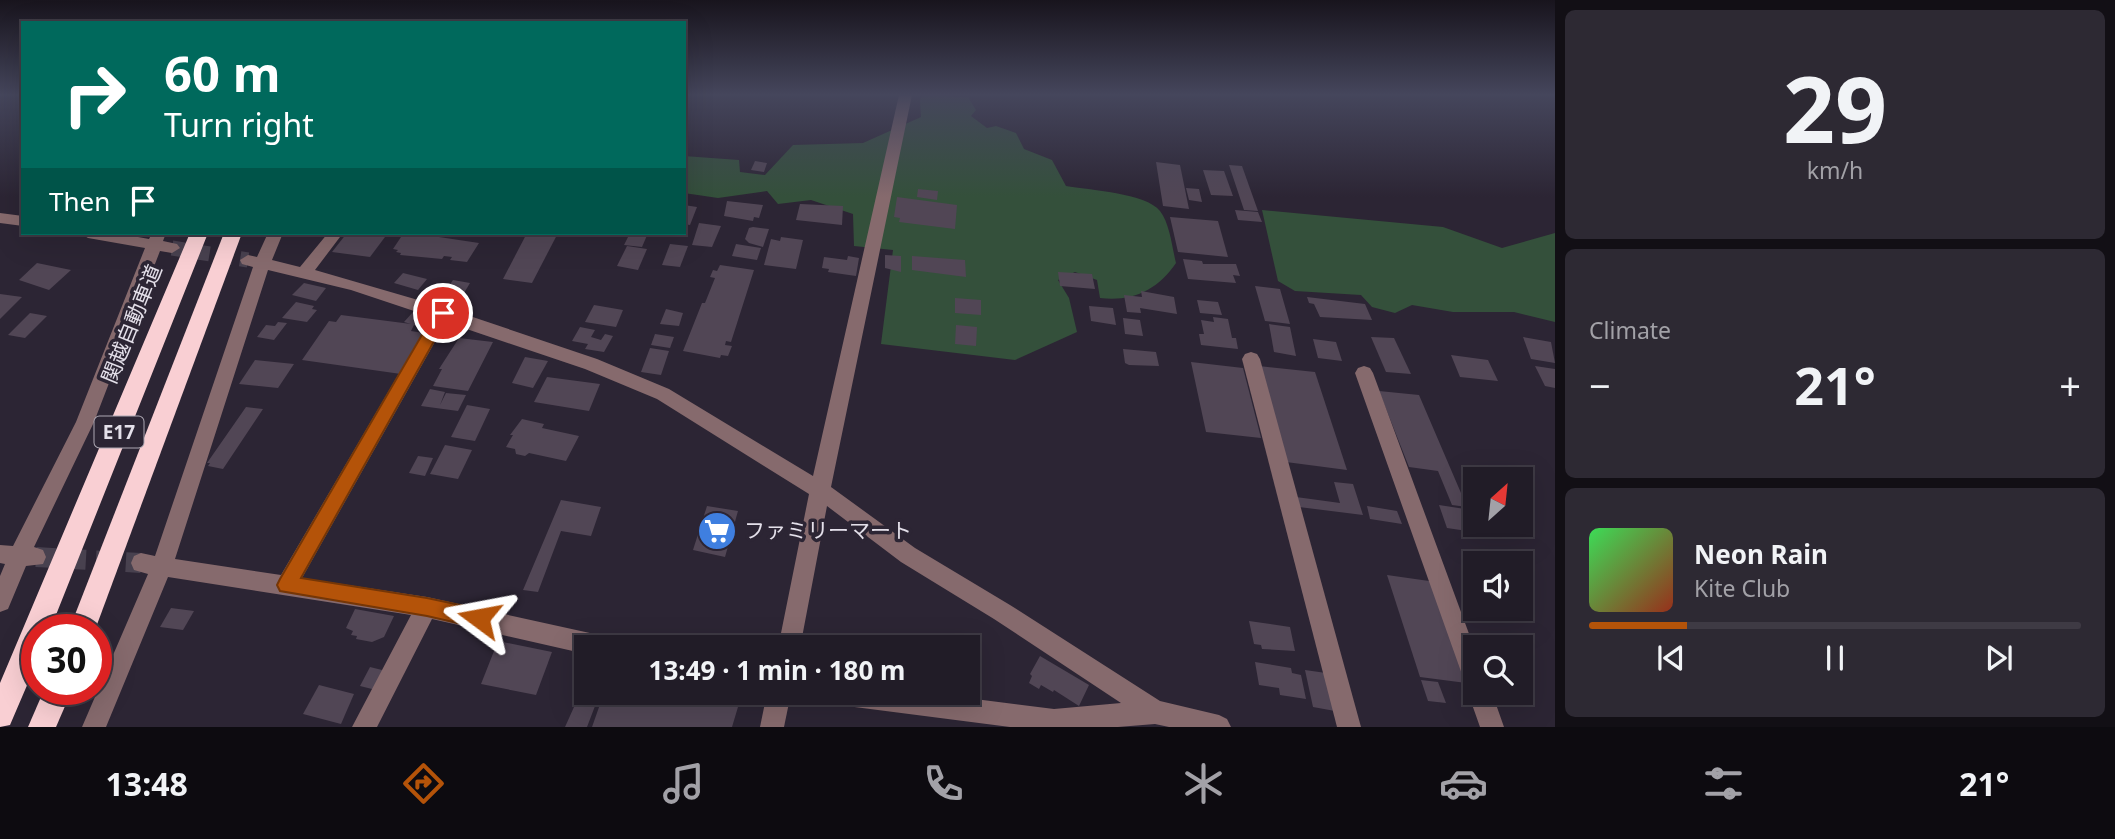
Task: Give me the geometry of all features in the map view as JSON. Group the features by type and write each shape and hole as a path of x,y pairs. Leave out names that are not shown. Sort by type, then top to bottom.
{"highway":[{"name":"関越自動車道","path":"44,614 198,235"},
{"name":"E17","path":"88,614 232,235"},
{"name":"関越自動車道","path":"0,715 21,667"},
{"path":"42,727 52,705"}],"street":[{"path":"792,635 820,490 899,129"},
{"path":"0,218 21,221"},
{"path":"0,602 18,556 85,422 163,242 105,235"},
{"path":"94,727 255,261 274,235"},
{"path":"305,271 335,235"},
{"path":"255,261 305,271 443,313 591,364 663,394 820,490 908,555 1002,612 1145,717"},
{"path":"287,585 443,313"},
{"path":"1251,359 1349,727"},
{"path":"1364,373 1463,648"},
{"path":"151,564 427,607 574,640"},
{"path":"364,727 427,607"},
{"path":"772,727 777,705"},
{"path":"922,705 1054,724 1145,717 1219,727"},
{"path":"1484,705 1492,727"}],"green space":[{"path":"894,129 1004,129 1016,133 1024,149 1052,160 1066,186 1130,196 1153,205 1166,222 1176,263 1152,287 1123,298 1100,298 1097,280 1075,272 1058,280 1069,298 1077,332 1015,360 881,344 893,250 854,246 853,214 811,200 778,204 767,191 718,198 686,193 686,156 739,160 740,172 765,175 793,145 863,143"},
{"path":"1262,210 1443,227 1502,248 1555,233 1555,322 1514,312 1453,312 1412,305 1395,313 1372,307 1361,295 1295,291 1278,281"}],"building":[{"path":"755,161 767,163 764,172 751,170"},
{"path":"1156,162 1180,165 1189,209 1163,206"},
{"path":"1229,165 1242,166 1258,211 1244,210"},
{"path":"1203,170 1224,171 1233,196 1211,195"},
{"path":"1186,188 1199,189 1202,202 1189,200"},
{"path":"918,189 938,191 937,200 917,197"},
{"path":"897,197 957,205 955,229 899,222 900,218 894,217"},
{"path":"727,201 763,205 759,218 754,217 753,221 724,216"},
{"path":"800,204 843,206 842,225 796,220"},
{"path":"686,205 697,207 690,225 686,224"},
{"path":"1235,210 1258,212 1262,222 1238,220"},
{"path":"1170,217 1218,221 1228,257 1178,252"},
{"path":"699,223 721,226 712,247 692,245"},
{"path":"749,228 769,229 763,247 745,239"},
{"path":"345,235 386,235 370,257 332,252"},
{"path":"402,235 440,235 439,237 479,243 467,262 450,260 452,257 444,256 442,259 400,255 401,253 396,252 398,250 393,249"},
{"path":"526,235 557,235 532,283 503,279"},
{"path":"629,235 647,235 642,247 624,245"},
{"path":"781,237 803,240 796,269 764,265 771,239 780,241"},
{"path":"670,244 688,246 680,267 662,265"},
{"path":"736,244 761,248 757,260 732,256"},
{"path":"627,246 647,249 638,270 617,266"},
{"path":"885,255 901,256 901,272 885,268"},
{"path":"848,256 859,258 856,276 828,272 829,269 822,268 824,257 847,260"},
{"path":"912,256 965,260 966,277 912,270"},
{"path":"1183,259 1202,261 1203,264 1236,264 1240,276 1233,275 1236,283 1188,279"},
{"path":"37,263 71,270 49,290 19,280"},
{"path":"720,265 754,270 731,342 726,341 725,345 732,346 728,356 721,355 720,358 683,351 715,278 710,277 713,270 717,271"},
{"path":"1058,272 1092,274 1095,289 1060,286"},
{"path":"403,273 427,279 418,290 394,283"},
{"path":"453,280 470,283 458,303 440,299"},
{"path":"304,283 326,288 316,301 292,295"},
{"path":"1255,286 1280,289 1290,324 1265,321"},
{"path":"1141,291 1174,297 1177,314 1140,308 1141,313 1127,312 1124,295 1142,297"},
{"path":"0,294 22,297 0,319"},
{"path":"1307,297 1365,304 1372,320 1320,317"},
{"path":"955,298 981,300 981,315 955,313"},
{"path":"1197,300 1218,302 1222,315 1200,313"},
{"path":"296,302 314,306 312,309 317,310 307,322 282,318"},
{"path":"594,305 623,310 616,327 585,322"},
{"path":"1089,306 1113,308 1116,325 1091,321"},
{"path":"666,309 683,313 679,326 660,324"},
{"path":"413,312 430,317 421,327 414,325 411,331 424,333 401,374 302,360 329,321 336,322 341,315 411,324 404,322"},
{"path":"30,313 47,316 25,338 8,335"},
{"path":"1213,317 1228,319 1232,338 1236,338 1238,349 1201,345 1199,334 1204,334 1201,320 1214,322"},
{"path":"1123,318 1140,320 1143,336 1125,334"},
{"path":"278,322 287,323 274,340 257,337 266,325 275,326"},
{"path":"1269,324 1290,327 1296,356 1274,352"},
{"path":"956,325 977,327 976,346 955,344"},
{"path":"580,327 595,330 591,337 601,340 605,334 613,336 604,352 585,349 588,344 572,341"},
{"path":"655,334 674,337 670,348 651,345"},
{"path":"1371,337 1394,338 1411,374 1386,372"},
{"path":"1523,337 1551,342 1555,363 1531,359"},
{"path":"459,338 493,342 468,391 433,386 442,369 439,369"},
{"path":"1313,339 1336,342 1342,361 1318,358"},
{"path":"650,348 669,351 661,375 641,372"},
{"path":"1123,349 1156,352 1159,366 1129,365 1125,363"},
{"path":"1451,355 1488,360 1498,381 1460,377"},
{"path":"525,357 548,361 533,388 512,383"},
{"path":"255,360 294,364 278,388 239,384"},
{"path":"1191,362 1243,368 1261,438 1206,432"},
{"path":"1259,366 1315,372 1347,470 1286,462"},
{"path":"1535,366 1555,369 1555,388 1545,386"},
{"path":"547,377 600,384 589,411 534,402"},
{"path":"430,389 445,392 440,405 446,393 466,395 458,411 421,406"},
{"path":"1379,391 1419,395 1463,498 1463,506 1452,505 1438,471 1409,467"},
{"path":"467,405 490,409 475,441 451,437"},
{"path":"246,407 263,409 223,469 208,466 210,463 207,463"},
{"path":"522,419 544,424 542,428 579,436 566,461 529,453 525,456 516,454 515,449 506,447 513,435 510,435"},
{"path":"445,445 472,450 458,479 430,474"},
{"path":"418,456 433,458 425,476 409,473"},
{"path":"1334,482 1353,484 1363,515 1299,507 1296,497 1340,503"},
{"path":"561,500 601,507 591,536 561,531 538,592 523,590"},
{"path":"1439,505 1463,509 1463,530 1447,528"},
{"path":"707,506 738,511 725,557 693,550"},
{"path":"1367,506 1397,511 1402,524 1370,519"},
{"path":"1387,575 1436,582 1463,654 1463,683 1420,677"},
{"path":"171,608 194,611 183,630 160,627"},
{"path":"355,609 394,616 384,637 372,642 356,639 357,636 351,635 353,631 346,628"},
{"path":"1249,621 1290,627 1295,651 1262,649 1261,645 1254,644"},
{"path":"498,641 552,652 536,695 481,684"},
{"path":"1040,656 1089,685 1079,706 1054,690 1053,692 1041,685 1039,689 1029,683 1032,676 1030,674"},
{"path":"1255,662 1291,668 1292,673 1301,675 1306,699 1280,695 1279,688 1259,685"},
{"path":"370,667 386,671 376,690 360,686"},
{"path":"1305,670 1326,673 1335,711 1313,707"},
{"path":"1421,680 1438,682 1446,703 1428,701"},
{"path":"319,685 354,694 341,724 303,714"},
{"path":"575,705 595,705 587,727 565,727"},
{"path":"600,705 738,707 732,727 592,727"}],"tunnel":[{"path":"172,248 248,260"},
{"path":"36,557 141,563"}],"place":[{"name":"ファミリーマート","path":"717,531"}],"route":[{"path":"443,313 287,585 479,618"}]}
